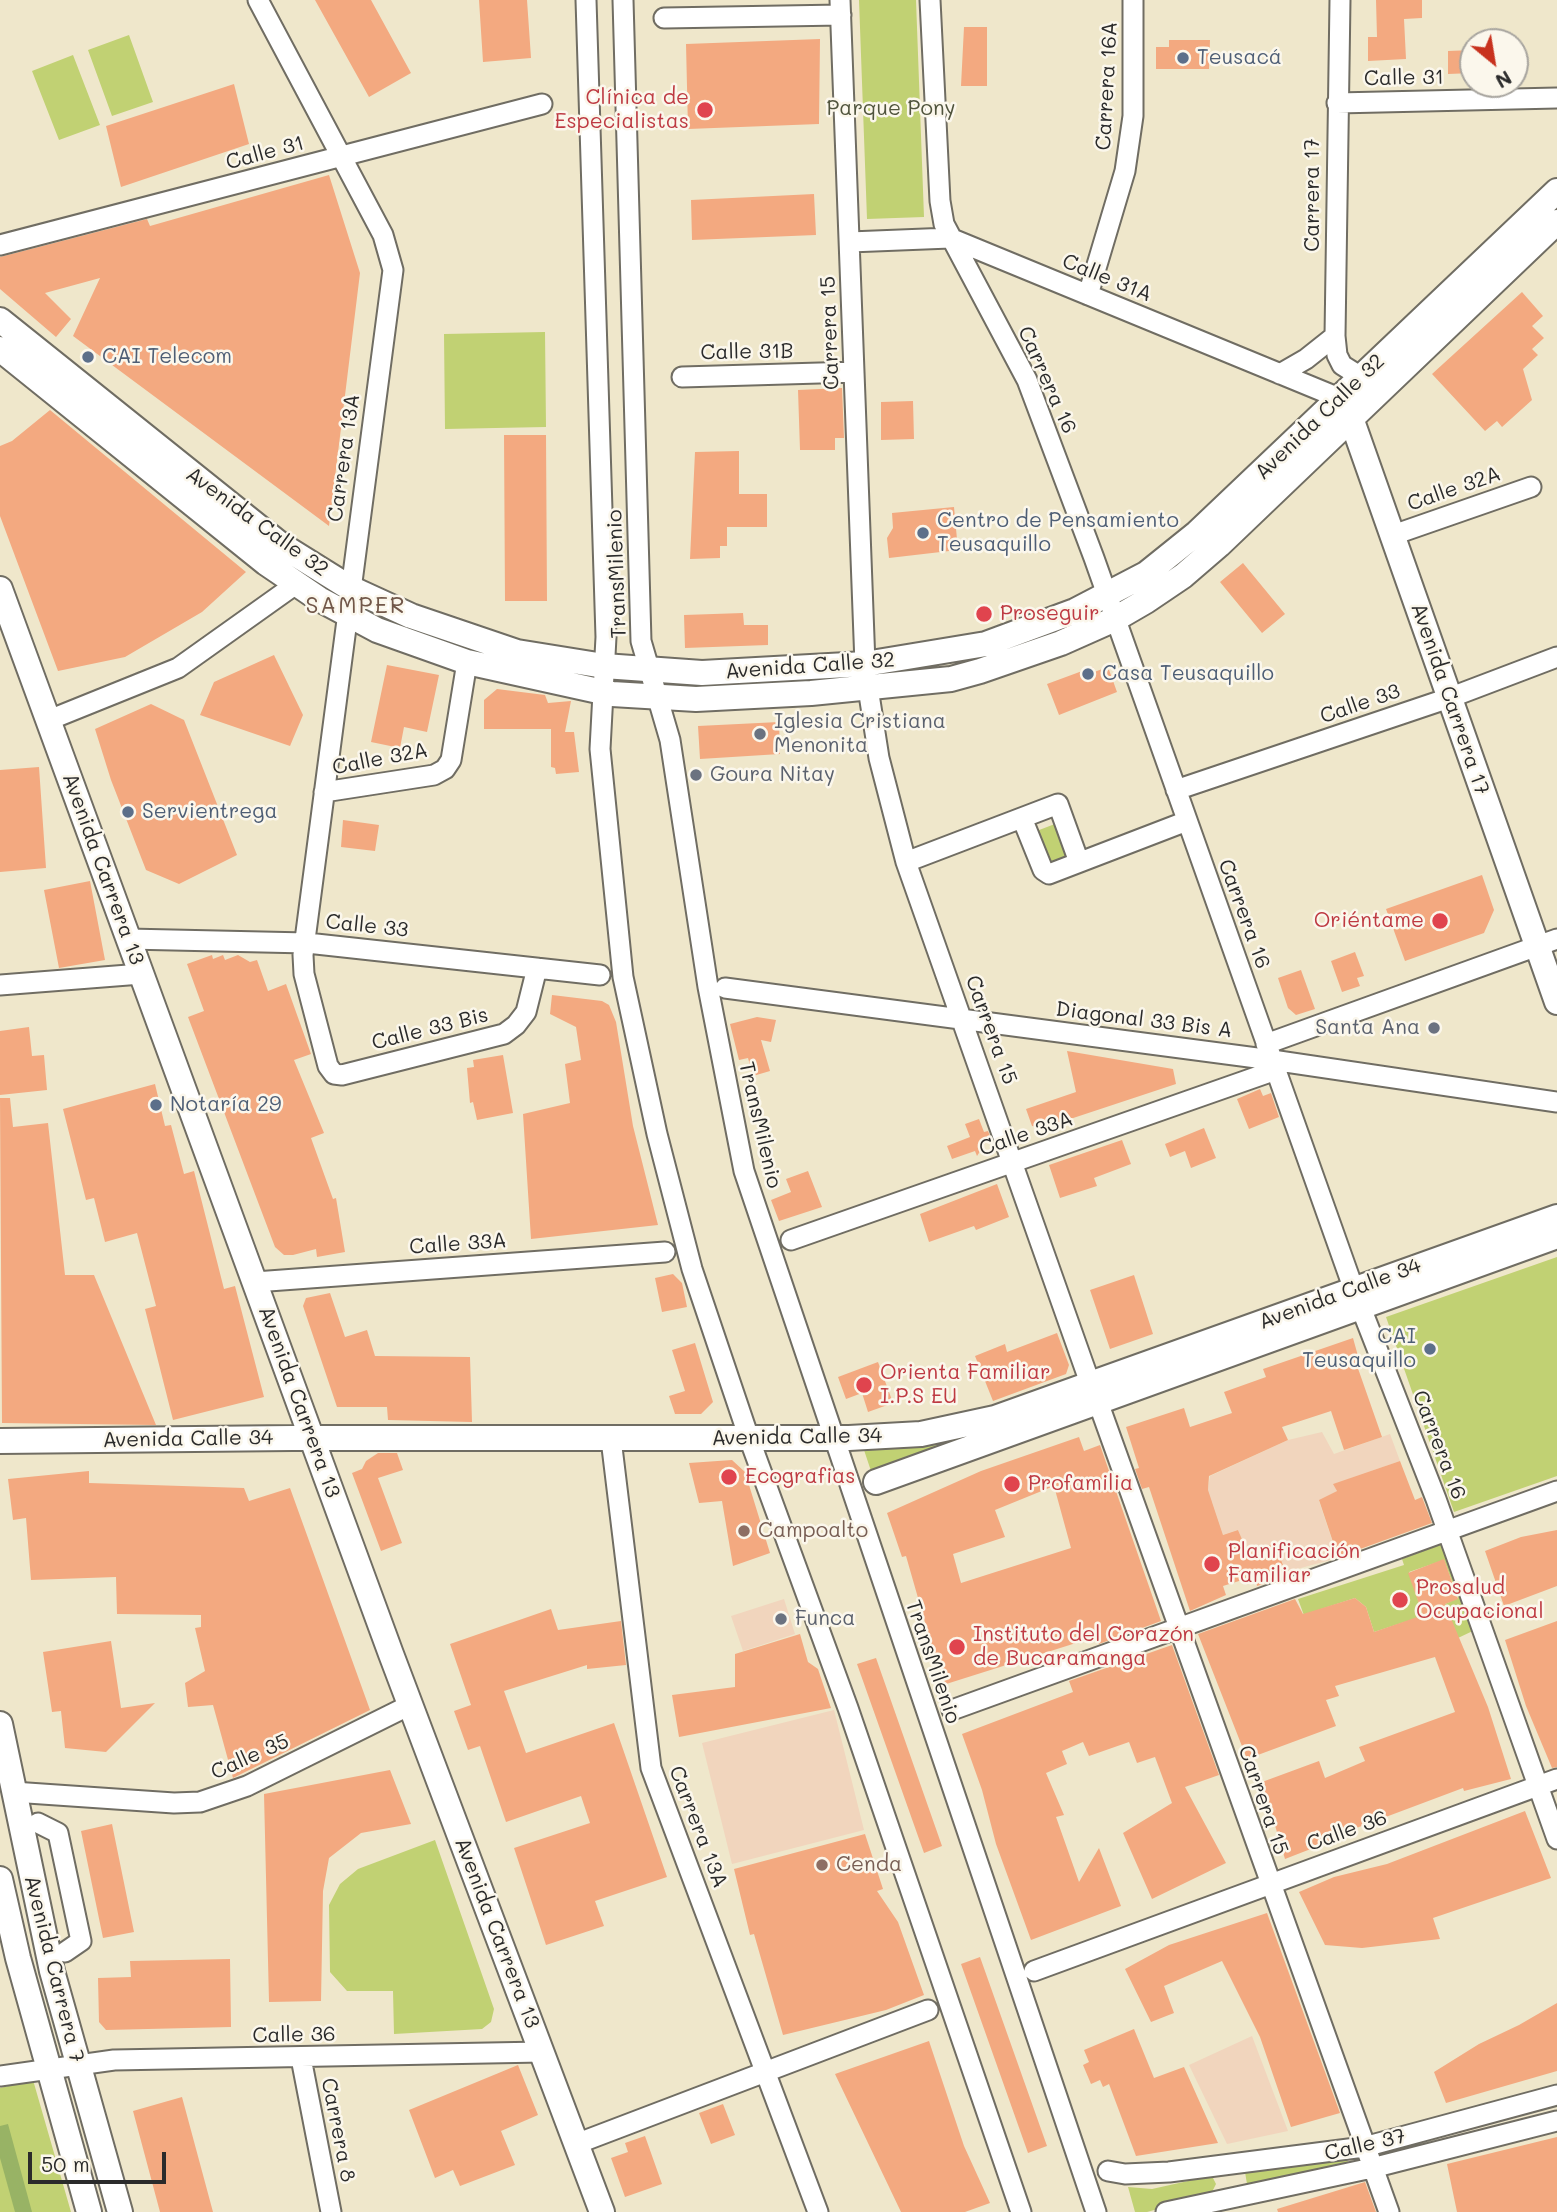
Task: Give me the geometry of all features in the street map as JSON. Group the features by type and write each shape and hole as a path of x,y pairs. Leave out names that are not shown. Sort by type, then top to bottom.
{"main road":[{"name":"Avenida Calle 32","path":"0,320 281,545 350,588 411,616 482,643 517,652 650,671 951,679 1011,662 1115,619 1146,601 1200,562 1345,408 1361,377 1557,191"},
{"name":"Avenida Calle 32","path":"0,349 296,584 347,615 413,645 467,662 603,692 658,697 755,696 866,676 986,644 1036,628 1107,596 1146,574 1555,229"},
{"name":"Avenida Carrera 17","path":"1345,408 1450,698 1547,942 1557,1002"},
{"name":"Avenida Carrera 13","path":"0,589 410,1705 602,2212"},
{"name":"Avenida Calle 34","path":"876,1482 1094,1393 1357,1298 1557,1217"},
{"name":"Avenida Calle 34","path":"1357,1298 1557,1236"},
{"name":"Avenida Calle 34","path":"0,1441 74,1433 312,1438 833,1438 921,1434 960,1427 1094,1393"},
{"name":"Avenida Carrera 7","path":"0,1724 52,1971 120,2212"},
{"name":"Avenida Carrera 7","path":"0,1879 48,2068 89,2212"}],"street":[{"name":"Carrera 13A","path":"258,0 383,235 393,270 350,588 307,943 303,955 304,974 328,1066 334,1074"},
{"name":"TransMilenio","path":"586,0 604,666 600,749 623,977 657,1134 692,1269 749,1438 848,1708 1021,2212"},
{"name":"TransMilenio","path":"622,0 641,641 670,740 708,987 744,1171 1096,2212"},
{"name":"Carrera 16","path":"930,0 940,201 950,238 1027,380 1107,596 1357,1298 1447,1530 1557,1839"},
{"name":"Carrera 16A","path":"1088,295 1125,171 1133,116 1133,0"},
{"name":"Carrera 17","path":"1340,0 1335,336 1342,365 1361,377"},
{"path":"664,18 841,7"},
{"name":"Carrera 15","path":"841,7 866,676 879,758 906,862 1268,1884 1389,2212"},
{"name":"Calle 31","path":"1337,103 1557,98"},
{"name":"Calle 31","path":"0,245 542,104"},
{"name":"Calle 31A","path":"849,242 950,238 1280,374 1345,408"},
{"path":"1280,374 1306,359 1335,336"},
{"name":"Calle 31B","path":"682,377 854,372"},
{"name":"Calle 32A","path":"1393,535 1531,487"},
{"path":"49,720 178,668 296,584"},
{"name":"Calle 33","path":"1176,790 1450,698 1557,657"},
{"name":"Calle 32A","path":"324,792 434,775 444,769 451,760 467,662"},
{"path":"906,862 1058,804 1079,862"},
{"path":"1022,818 1047,873 1186,821"},
{"name":"Calle 33","path":"128,939 307,943 600,975"},
{"name":"Calle 33A","path":"791,1240 1014,1162 1547,942"},
{"name":"Calle 33 Bis","path":"334,1074 342,1075 504,1034 516,1025 526,1012 537,968"},
{"path":"0,985 141,974"},
{"name":"Diagonal 33 Bis A","path":"725,988 1271,1058 1557,1102"},
{"name":"Calle 33A","path":"255,1282 665,1252"},
{"name":"Carrera 13A","path":"611,1438 651,1768 818,2212"},
{"path":"952,1710 1557,1491"},
{"name":"Calle 35","path":"13,1792 174,1803 200,1802 247,1786 410,1705"},
{"name":"Calle 36","path":"1034,1970 1557,1779"},
{"path":"38,1823 58,1833 81,1941 65,1952"},
{"path":"576,2144 928,2010"},
{"name":"Calle 36","path":"0,2076 77,2063 542,2052"},
{"name":"Carrera 8","path":"301,2058 331,2212"},
{"name":"Calle 36","path":"0,2068 48,2068"},
{"name":"Calle 37","path":"1108,2171 1125,2174 1169,2172 1364,2147 1557,2095"},
{"path":"1503,2109 1510,2133"},
{"name":"Calle 37","path":"1166,2212 1372,2168 1557,2121"},
{"path":"1225,2165 1230,2197"}],"shaded area":[{"path":"1322,1432 1334,1454 1390,1434 1400,1461 1334,1484 1337,1491 1319,1501 1338,1558 1286,1572 1275,1543 1248,1553 1238,1530 1223,1535 1212,1502 1206,1503 1210,1476 1288,1440"},
{"path":"784,1599 795,1634 743,1651 731,1616"},
{"path":"834,1710 864,1830 732,1864 702,1743"},
{"path":"1252,2036 1288,2131 1227,2144 1189,2065"}],"green space":[{"name":"Parque Pony","path":"859,0 916,0 924,217 867,219"},
{"path":"129,35 153,102 112,116 88,50"},
{"path":"73,55 100,125 59,140 32,71"},
{"path":"545,332 546,427 445,429 444,334"},
{"path":"1060,822 1075,860 1048,871 1034,832"},
{"path":"1557,1257 1557,1476 1454,1512 1386,1317"},
{"path":"1334,1301 872,1474 863,1447"},
{"path":"1447,1542 1479,1628 1458,1638 1445,1604 1458,1598 1444,1560 1409,1572 1423,1616 1374,1632 1366,1607 1355,1598 1309,1613 1306,1621 1298,1599 1404,1565 1402,1559"},
{"path":"435,1840 494,2009 491,2022 482,2029 394,2034 393,1991 347,1991 330,1972 329,1905 340,1884 358,1869"},
{"path":"33,2080 71,2212 0,2212 0,2088"},
{"path":"8,2124 32,2212 15,2212 0,2158 0,2126"},
{"path":"1346,2155 1349,2166 1247,2184 1245,2172"},
{"path":"1206,2177 1213,2178 1216,2184 1211,2194 1147,2212 1135,2212 1128,2187 1152,2189"}],"building":[{"path":"315,0 371,0 411,73 369,97"},
{"path":"479,0 527,0 531,58 483,62"},
{"path":"1376,0 1422,0 1422,18 1404,19 1406,59 1368,61 1368,37 1377,37"},
{"path":"964,27 987,27 987,86 961,86"},
{"path":"820,39 819,124 688,129 686,44"},
{"name":"Teusacá","path":"1169,40 1210,40 1209,69 1156,69 1156,47 1169,47"},
{"path":"1448,51 1459,51 1459,74 1448,74"},
{"path":"234,84 249,144 121,187 106,126"},
{"path":"329,175 360,273 329,526 73,336 100,278 45,293 71,319 56,337 0,289 0,257 147,219 150,226"},
{"path":"814,194 816,235 692,240 691,200"},
{"path":"1522,292 1543,316 1532,326 1544,338 1532,349 1538,355 1523,369 1532,400 1502,427 1497,421 1485,431 1432,374"},
{"path":"842,388 844,438 835,438 835,450 800,450 798,390"},
{"path":"913,401 914,439 881,440 881,402"},
{"path":"50,410 246,572 202,612 125,657 58,671 0,516 0,446 12,441"},
{"path":"504,435 546,435 547,601 505,601"},
{"path":"739,451 739,494 767,494 767,527 727,527 727,546 720,546 720,558 690,559 695,452"},
{"name":"Centro de Pensamiento Teusaquillo","path":"954,507 958,550 889,558 887,538 893,528 892,513"},
{"path":"1243,563 1285,614 1262,633 1220,582"},
{"path":"743,613 744,625 768,625 768,645 685,648 684,615"},
{"path":"274,655 303,715 290,746 200,715 214,682"},
{"path":"387,665 439,675 427,732 404,727 400,748 371,742"},
{"path":"1093,667 1094,672 1108,667 1117,692 1059,715 1047,684"},
{"path":"497,689 545,695 548,703 571,701 565,732 574,732 579,772 556,774 555,768 551,767 551,729 484,729 484,700"},
{"path":"151,704 184,720 237,855 179,884 146,870 111,780 95,729"},
{"path":"779,722 780,754 700,759 698,726"},
{"path":"39,767 46,868 0,872 0,770"},
{"path":"343,820 379,825 375,851 341,847"},
{"name":"Oriéntame","path":"1482,875 1494,910 1484,933 1405,961 1386,909"},
{"path":"90,881 105,960 59,968 44,890"},
{"path":"1355,952 1364,976 1357,978 1360,986 1342,992 1331,961"},
{"path":"212,955 213,959 223,955 225,960 238,955 250,962 257,960 268,991 286,984 311,1054 294,1060 324,1133 311,1138 333,1199 336,1198 345,1252 317,1257 316,1249 284,1255 275,1247 188,1017 204,1011 187,964"},
{"path":"1301,970 1315,1009 1296,1015 1288,1008 1278,978"},
{"path":"552,995 602,1001 609,1005 616,1022 633,1126 658,1225 531,1239 523,1114 570,1103 565,1064 581,1060 576,1027 550,1014"},
{"path":"757,1017 776,1020 771,1042 761,1040 770,1071 753,1076 748,1058 739,1060 730,1024"},
{"path":"29,1027 32,1056 44,1055 47,1090 0,1095 0,1031"},
{"path":"1067,1051 1173,1069 1176,1084 1043,1128 1032,1126 1026,1109 1076,1092"},
{"path":"503,1055 513,1113 477,1120 473,1102 470,1103 467,1068 474,1067 473,1060"},
{"path":"155,1084 165,1126 171,1125 184,1174 194,1171 224,1289 235,1286 264,1397 173,1420 145,1309 156,1306 137,1233 105,1242 94,1198 86,1200 63,1109"},
{"path":"1260,1089 1263,1096 1271,1093 1279,1117 1249,1129 1237,1099"},
{"path":"0,1098 10,1098 13,1127 48,1123 65,1275 94,1275 156,1425 2,1423"},
{"path":"979,1119 984,1132 988,1131 990,1136 977,1156 975,1151 952,1159 947,1146 970,1137 965,1124"},
{"path":"1204,1128 1216,1158 1191,1168 1185,1151 1170,1157 1165,1144"},
{"path":"1122,1140 1131,1164 1094,1178 1097,1186 1060,1198 1049,1165"},
{"path":"808,1171 822,1207 779,1221 771,1200 791,1192 786,1179"},
{"path":"997,1184 1009,1217 976,1230 974,1226 929,1242 920,1214"},
{"path":"673,1274 682,1283 687,1307 662,1312 655,1278"},
{"path":"1134,1275 1153,1334 1110,1349 1090,1290"},
{"path":"330,1293 345,1337 367,1330 375,1356 470,1357 472,1422 388,1420 387,1407 337,1407 303,1306 306,1298"},
{"path":"1057,1333 1069,1365 1066,1374 993,1401 975,1356 1005,1344 1007,1352"},
{"path":"1353,1338 1358,1356 1354,1357 1382,1437 1344,1450 1331,1411 1282,1427 1288,1440 1209,1476 1208,1490 1223,1535 1238,1530 1248,1553 1275,1543 1287,1576 1257,1586 1255,1576 1223,1586 1226,1595 1190,1611 1149,1487 1142,1489 1135,1469 1139,1468 1126,1427 1184,1408 1190,1427 1232,1413 1224,1392 1266,1377 1263,1369"},
{"path":"695,1343 713,1402 701,1414 675,1414 669,1396 685,1391 672,1350"},
{"name":"Orienta Familiar I.P.S EU","path":"878,1362 893,1403 868,1412 862,1393 846,1399 838,1377"},
{"path":"1079,1437 1084,1451 1100,1445 1161,1621 1099,1644 1095,1637 943,1685 906,1556 902,1557 887,1513 981,1471","holes":["1054,1486 1071,1548 961,1583 953,1554 1005,1537 995,1510"]},
{"path":"378,1453 397,1453 403,1470 378,1478 402,1543 381,1551 352,1473 362,1469 366,1461"},
{"path":"732,1460 745,1472 770,1553 733,1566 722,1501 699,1503 689,1463"},
{"path":"1400,1461 1415,1500 1422,1497 1432,1523 1338,1557 1319,1500 1337,1491 1333,1484"},
{"path":"89,1471 89,1483 244,1488 249,1501 290,1488 370,1710 233,1778 213,1705 188,1707 185,1683 205,1671 195,1628 201,1627 201,1615 117,1614 116,1577 31,1580 26,1518 13,1520 8,1479"},
{"path":"1557,1530 1557,1586 1504,1606 1485,1551 1521,1537"},
{"path":"1444,1559 1458,1599 1445,1604 1488,1707 1511,1779 1464,1791 1463,1788 1343,1833 1344,1836 1285,1859 1262,1782 1319,1761 1325,1778 1365,1761 1359,1747 1455,1712 1435,1657 1335,1686 1339,1696 1326,1700 1336,1726 1247,1759 1198,1634 1295,1599 1303,1614 1355,1598 1366,1607 1374,1632 1423,1615 1408,1573"},
{"path":"551,1609 558,1630 621,1621 626,1665 587,1669 587,1665 504,1691 526,1753 614,1723 667,1877 595,1901 604,1926 546,1945 514,1848 590,1823 581,1796 506,1822 480,1746 468,1750 454,1711 471,1705 450,1644"},
{"path":"1557,1621 1557,1767 1552,1768 1526,1706 1505,1640"},
{"path":"800,1634 808,1662 818,1669 831,1708 679,1737 672,1695 735,1687 735,1654"},
{"path":"111,1641 121,1708 155,1703 106,1752 65,1748 61,1711 52,1712 43,1652"},
{"path":"1172,1645 1219,1775 1185,1787 1226,1863 1152,1899 1123,1833 1172,1803 1155,1757 1137,1763 1129,1742 1089,1756 1083,1742 1062,1751 1067,1764 1046,1773 1064,1815 1056,1817 1079,1882 1099,1848 1121,1906 1031,1940 996,1844 982,1790 962,1734 1073,1692 1069,1681"},
{"path":"876,1658 942,1846 924,1853 857,1664"},
{"path":"390,1770 411,1824 361,1833 329,1858 323,1891 321,2001 269,2002 264,1794"},
{"path":"1525,1811 1551,1878 1433,1918 1440,1939 1362,1948 1325,1945 1299,1892 1334,1877 1387,1864"},
{"path":"112,1824 134,1932 103,1938 81,1831"},
{"path":"865,1834 883,1889 877,1891 898,1922 924,1995 886,2010 783,2035 754,1934 750,1935 734,1869"},
{"path":"1267,1913 1340,2113 1291,2127 1260,2037 1222,1961 1164,1986 1174,2013 1151,2022 1125,1969 1169,1945"},
{"path":"980,1957 1047,2146 1028,2153 961,1964"},
{"path":"230,1959 231,2027 106,2030 99,2022 98,1978 131,1977 130,1961"},
{"path":"1557,2003 1557,2071 1446,2103 1434,2072 1479,2044"},
{"path":"1134,2029 1154,2078 1184,2067 1218,2143 1136,2156 1109,2084 1103,2087 1100,2080 1091,2084 1083,2065 1089,2062 1084,2050"},
{"path":"929,2041 964,2146 990,2203 965,2212 901,2212 835,2074"},
{"path":"518,2065 538,2115 501,2131 515,2165 460,2186 453,2170 435,2178 409,2110"},
{"path":"182,2097 213,2212 160,2212 133,2111"},
{"path":"723,2104 735,2135 711,2144 699,2113"},
{"path":"645,2136 662,2184 625,2197 611,2158 628,2152 625,2143"},
{"path":"1557,2137 1557,2212 1457,2212 1447,2164"},
{"path":"1365,2182 1376,2212 1278,2212 1277,2209"}],"place":[{"name":"Teusacá","path":"1183,58"},
{"name":"Clínica de Especialistas","path":"705,110"},
{"name":"CAI Telecom","path":"88,357"},
{"name":"Centro de Pensamiento Teusaquillo","path":"923,533"},
{"name":"Proseguir","path":"984,614"},
{"name":"Casa Teusaquillo","path":"1088,674"},
{"name":"Iglesia Cristiana Menonita","path":"760,734"},
{"name":"Goura Nitay","path":"696,775"},
{"name":"Servientrega","path":"128,812"},
{"name":"Oriéntame","path":"1440,921"},
{"name":"Santa Ana","path":"1434,1028"},
{"name":"Notaría 29","path":"156,1105"},
{"name":"CAI Teusaquillo","path":"1430,1349"},
{"name":"Orienta Familiar I.P.S EU","path":"864,1385"},
{"name":"Ecografias","path":"729,1477"},
{"name":"Profamilia","path":"1012,1484"},
{"name":"Campoalto","path":"744,1531"},
{"name":"Planificación Familiar","path":"1212,1564"},
{"name":"Prosalud Ocupacional","path":"1400,1600"},
{"name":"Funca","path":"781,1619"},
{"name":"Instituto del Corazón de Bucaramanga","path":"957,1647"},
{"name":"Cenda","path":"822,1865"}],"district":[{"name":"SAMPER","path":"356,606"}]}
